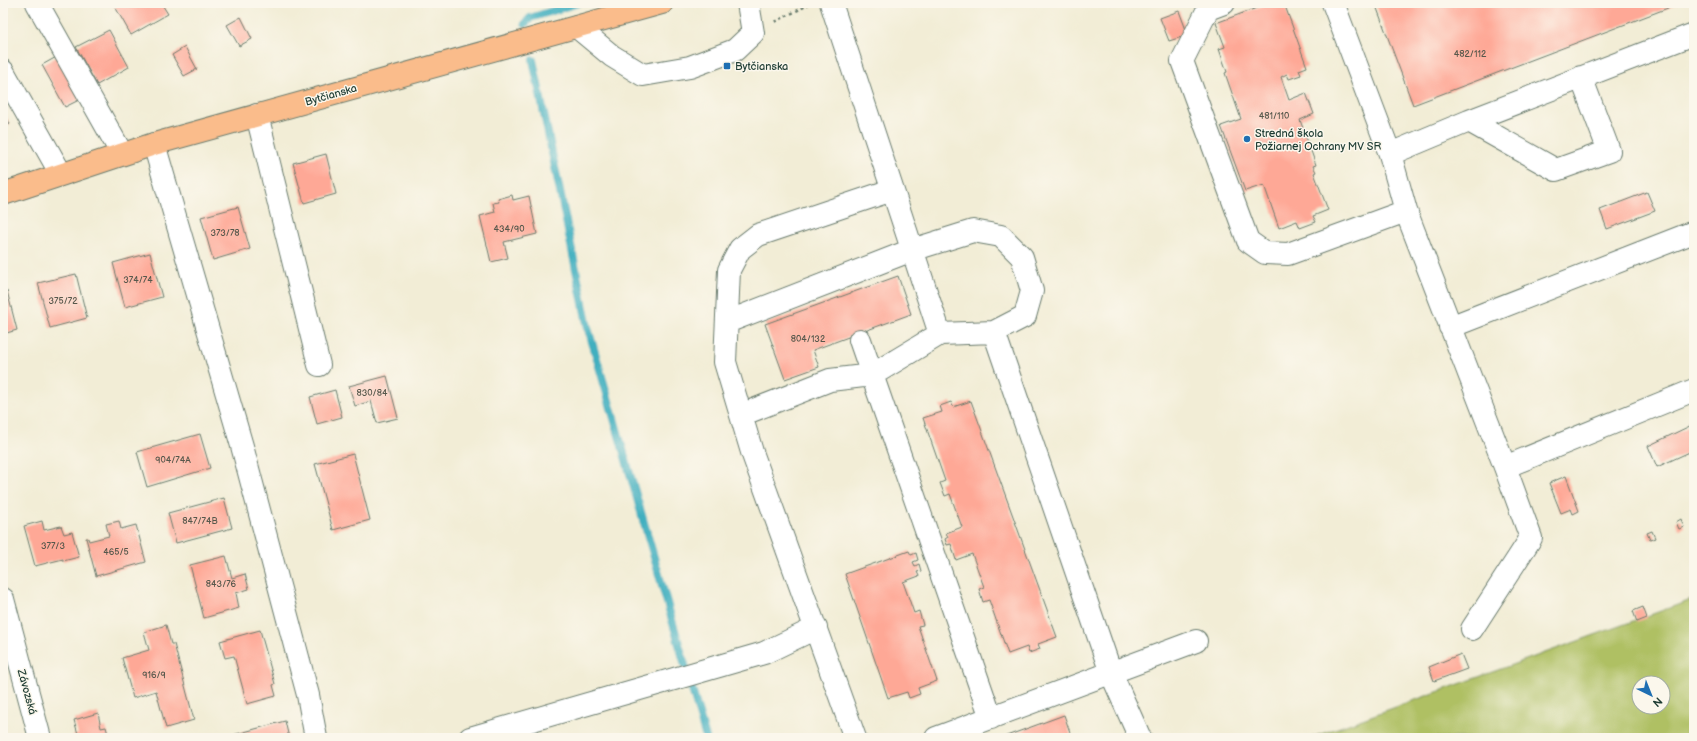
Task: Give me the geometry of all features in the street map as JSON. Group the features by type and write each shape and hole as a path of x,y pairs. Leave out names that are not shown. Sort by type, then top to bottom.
{"main road":[{"name":"Bytčianska","path":"3,194 154,144 662,3"}],"street":[{"path":"37,3 122,154"},
{"path":"577,27 612,56 643,74 690,67 735,50 753,33 748,3"},
{"path":"831,3 940,334"},
{"path":"1224,3 1208,9 1182,61 1248,241 1265,253 1288,254 1406,211"},
{"path":"1332,3 1390,154 1406,211 1531,538 1472,629"},
{"path":"1390,154 1469,121 1694,34"},
{"path":"3,71 61,174"},
{"path":"1469,121 1556,170 1609,151 1581,78"},
{"path":"256,115 319,365"},
{"path":"154,144 242,446 308,695 316,738"},
{"path":"855,738 752,452 725,362 729,270 740,248 758,235 892,190"},
{"path":"726,322 912,250 973,231 1001,236 1022,257 1032,291 1025,316 994,332 940,334 872,375 830,380 741,415"},
{"path":"1450,327 1694,232"},
{"path":"994,332 1111,673 1140,738"},
{"path":"860,340 991,718"},
{"path":"1505,467 1694,390"},
{"name":"Závozská","path":"3,599 40,738"},
{"path":"470,738 764,653 816,628"},
{"path":"936,738 1196,641"}],"path":[{"path":"753,33 812,3"}],"green space":[{"path":"1694,599 1694,738 1310,738"}],"building":[{"path":"113,3 161,3 168,14 131,35"},
{"path":"1270,3 1284,3 1307,67 1299,70 1301,75 1289,79 1287,74 1281,77 1289,100 1306,93 1314,114 1300,120 1316,165 1313,166 1316,172 1314,173 1328,210 1313,216 1316,222 1300,228 1297,221 1279,228 1264,185 1245,191 1221,126 1241,119 1225,73 1227,72 1219,49 1225,47 1216,23"},
{"path":"1375,3 1681,3 1413,105"},
{"path":"1179,11 1188,35 1169,41 1160,18"},
{"path":"241,17 252,39 239,46 227,25"},
{"path":"109,30 129,67 97,85 76,47"},
{"path":"185,47 197,69 184,76 172,55"},
{"path":"60,55 83,98 65,107 42,65"},
{"path":"3,111 10,124 3,128"},
{"path":"326,154 336,194 304,203 293,163"},
{"path":"1647,192 1655,211 1607,229 1600,210"},
{"path":"512,195 513,200 529,196 537,234 504,242 508,258 491,262 480,216 495,212 493,203 499,202 498,199"},
{"path":"238,207 250,249 213,260 201,217"},
{"path":"150,253 162,297 125,307 113,263"},
{"path":"76,274 87,318 50,328 38,283"},
{"path":"898,276 911,314 813,350 819,367 785,379 765,324"},
{"path":"7,291 17,330 3,334 3,292"},
{"path":"387,376 398,418 377,423 371,401 355,406 349,386"},
{"path":"335,390 342,417 317,424 310,397"},
{"path":"971,401 1057,637 1038,644 1040,649 1029,653 1027,647 1008,654 989,600 983,602 979,589 984,587 972,554 956,560 951,544 947,545 945,539 948,537 946,533 962,527 950,494 945,496 940,483 945,481 923,418 942,412 940,406 951,402 953,407"},
{"path":"1694,424 1694,450 1657,467 1648,446"},
{"path":"200,434 210,468 147,487 137,452"},
{"path":"353,454 370,520 333,530 315,464"},
{"path":"1566,476 1579,511 1573,514 1571,509 1561,513 1549,483"},
{"path":"224,498 232,528 176,543 168,513"},
{"path":"1681,519 1684,527 1679,529 1676,522"},
{"path":"42,521 44,530 61,526 64,534 72,532 79,557 63,561 63,559 35,566 24,526"},
{"path":"119,521 121,529 136,525 146,562 96,576 86,538 88,538 89,541 109,536 106,524"},
{"path":"1652,531 1655,538 1650,540 1647,533"},
{"path":"909,551 911,555 916,553 918,560 913,562 915,566 919,564 921,571 917,572 919,576 903,582 914,613 919,611 923,625 918,626 937,681 918,688 920,694 909,698 907,692 888,698 845,574"},
{"path":"226,556 232,578 245,574 249,589 236,593 239,608 204,618 190,565"},
{"path":"1643,607 1647,618 1637,622 1633,611"},
{"path":"166,625 171,644 174,644 194,720 166,728 156,691 133,698 122,658 149,650 144,632"},
{"path":"260,630 275,684 273,685 276,696 247,704 234,656 225,658 220,641"},
{"path":"1461,654 1467,669 1434,681 1429,667"},
{"path":"98,713 101,728 106,727 109,738 74,738 73,736 78,734 74,720"},
{"path":"1064,715 1072,738 1001,738"},
{"path":"285,721 289,738 230,738 229,736"}],"waterway":[{"path":"525,24 530,18 578,3"},
{"path":"533,60 588,328 706,738"}],"place":[{"name":"Bytčianska","path":"727,66"},
{"name":"Stredná škola Požiarnej Ochrany MV SR","path":"1247,139"}]}
